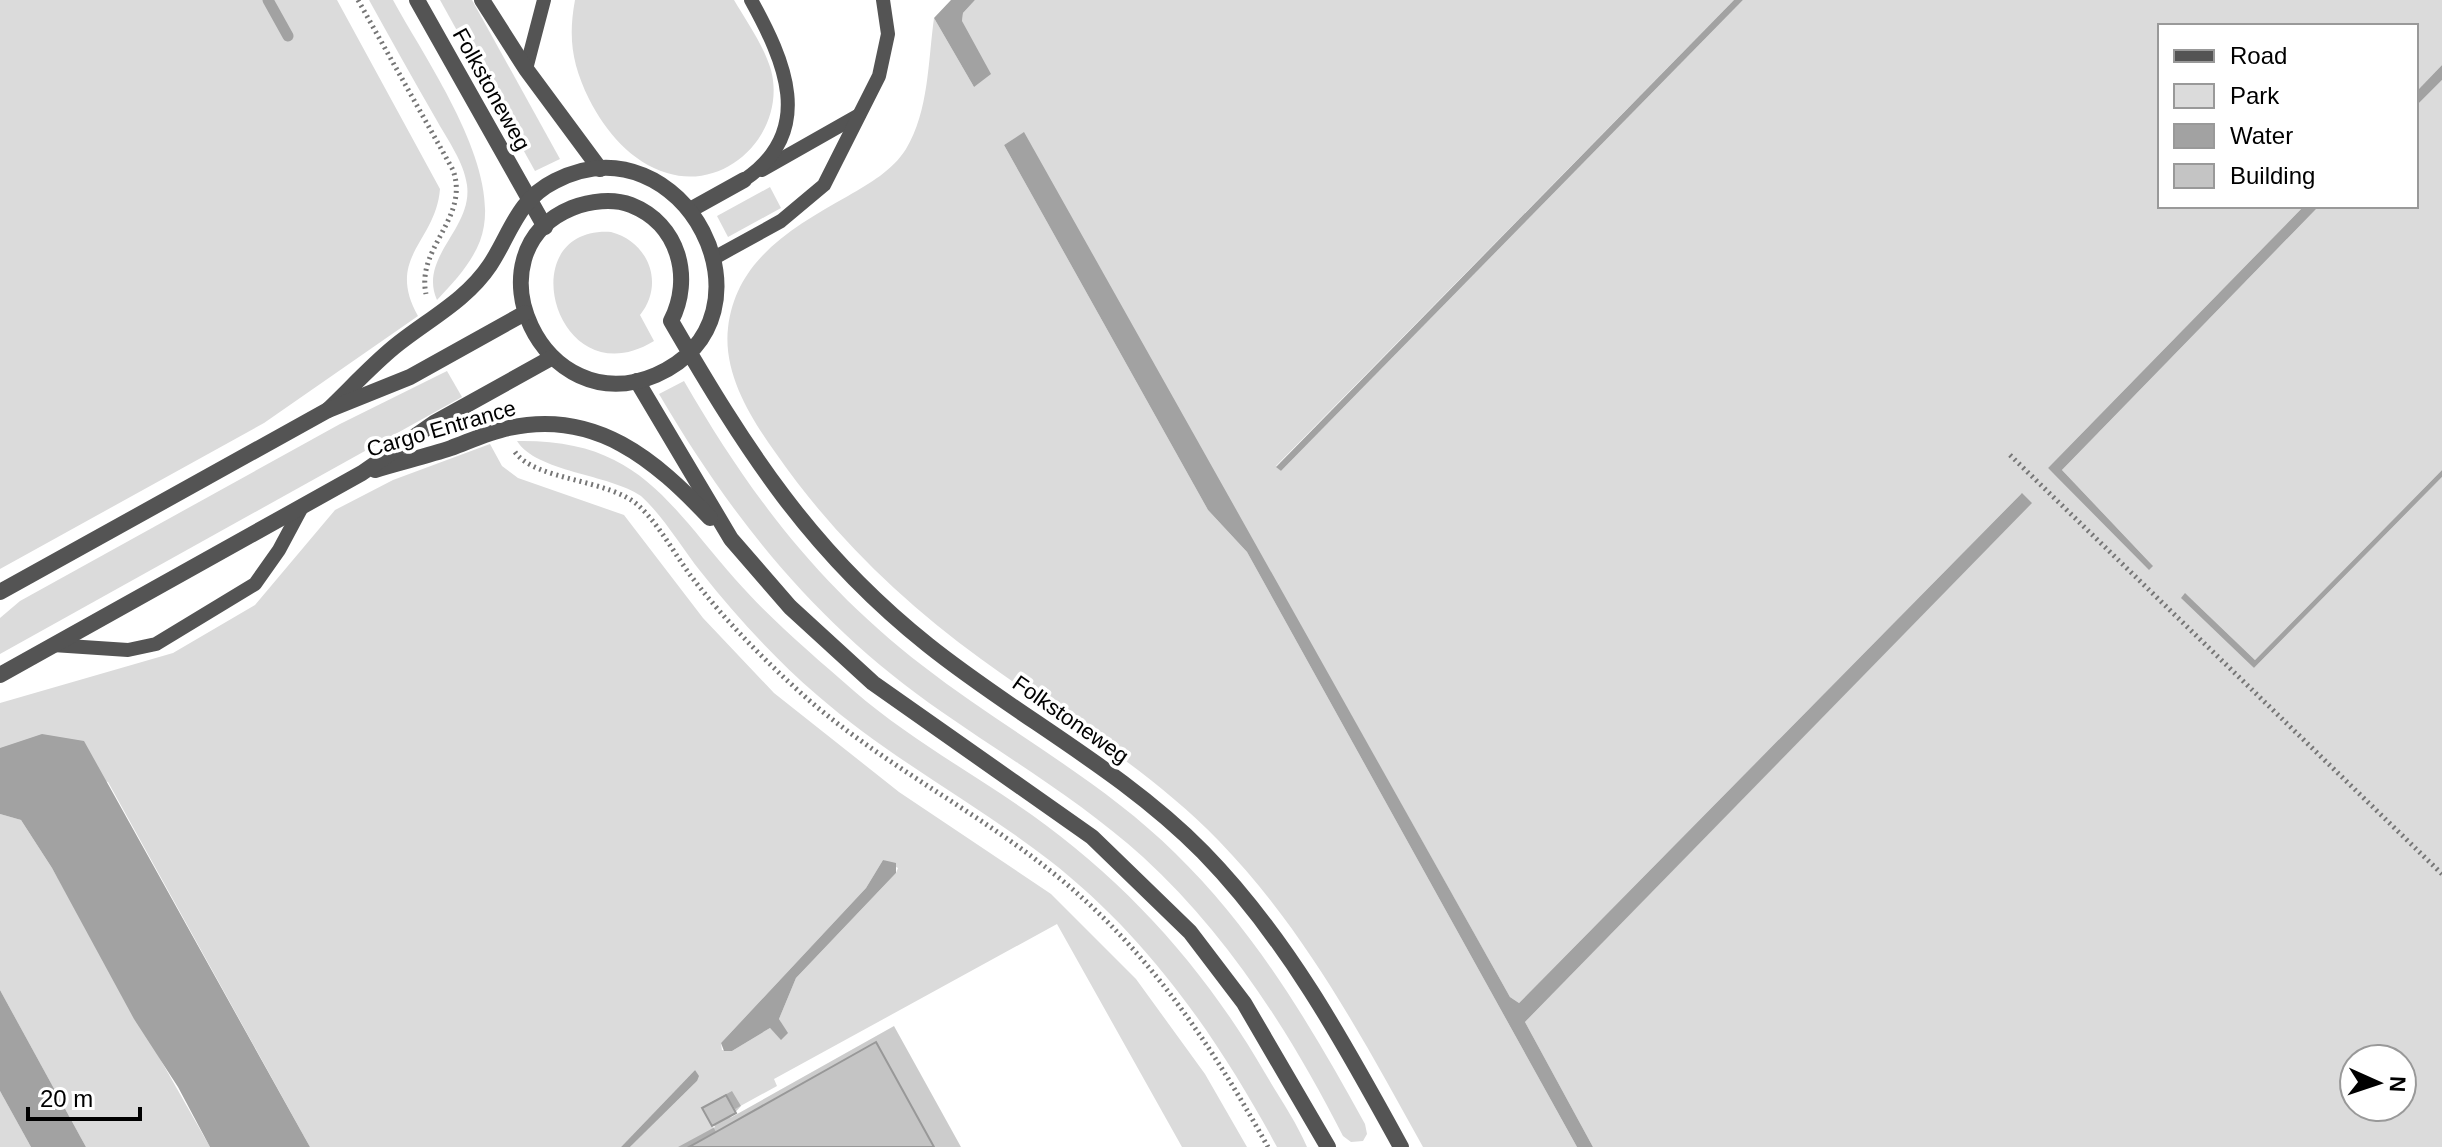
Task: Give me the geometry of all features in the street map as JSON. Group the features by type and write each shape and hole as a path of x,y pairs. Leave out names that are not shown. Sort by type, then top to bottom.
{"street":[{"name":"Folkstoneweg","path":"417,0 545,227"},
{"name":"Folkstoneweg","path":"482,0 526,69 600,169"},
{"path":"328,410 393,347 471,288 529,200 566,176 600,169 651,179 690,210 708,238 714,258 713,310 704,333 688,350 665,370 637,381 604,382 582,377 551,358 534,336 525,313 524,266 529,250 545,227 569,209 601,201 632,206 650,216 676,248 683,280 671,321 688,350"},
{"path":"690,210 744,180"},
{"path":"0,592 328,410 410,377 525,313"},
{"name":"Folkstoneweg","path":"688,350 766,477 848,574 931,647 1123,782 1180,830 1237,889 1293,960 1401,1147"},
{"name":"Cargo Entrance","path":"0,675 362,473 434,423 551,358"},
{"path":"637,381 731,539 790,607 840,655 926,722 1056,809 1159,899 1199,943 1244,1003 1328,1147"},
{"name":"Cargo Entrance","path":"362,473 513,427 574,428 599,434 639,452 673,479 731,539"}],"lane":[{"path":"526,69 544,0"},
{"path":"744,180 777,146 788,110 783,66 751,0"},
{"path":"714,258 781,221 818,192 867,105 887,50 883,0"},
{"path":"744,180 848,123 867,105"},
{"path":"53,645 128,650 156,644 255,584 279,550 302,507"}],"path":[{"path":"2010,455 2442,874"}],"green space":[{"path":"0,0 337,0 440,189 437,207 409,264 409,296 418,316 264,423 0,569"},
{"path":"369,0 393,0 459,118 482,183 485,213 480,241 467,265 437,300 433,285 435,270 467,201 465,176"},
{"path":"440,0 472,0 560,159 535,171"},
{"path":"575,0 734,0 768,61 774,93 770,114 748,152 731,165 711,174 690,177 654,168 631,153 603,123 579,74 572,39"},
{"path":"975,0 1734,0 1276,466 1281,471 1743,0 2442,0 2442,65 2418,90 2418,24 2158,24 2158,208 2302,208 2048,468 2153,566 2062,470 2317,208 2418,208 2418,104 2442,80 2442,470 2255,660 2186,594 2254,668 2442,477 2442,1147 1593,1147 1525,1022 2031,503 2021,494 1519,1003 1510,997 1023,133 1004,145 1208,510 1247,552 1577,1147 1423,1147 1355,1026 1306,949 1219,841 1134,767 951,637 895,589 820,511 775,452 740,394 730,361 728,328 742,283 755,264 788,233 872,181 906,149 914,134 923,102 934,18 974,87 962,21 963,13"},
{"path":"770,187 781,208 728,237 717,216"},
{"path":"611,232 635,245 643,254 652,278 647,303 640,315 654,341 620,353 591,348 570,331 557,307 554,280 560,255 579,237"},
{"path":"447,371 462,397 0,654 0,618 20,601 340,424"},
{"path":"684,381 761,500 789,536 851,603 923,666 1116,802 1146,826 1204,883 1256,948 1303,1016 1365,1124 1367,1134 1363,1141 1351,1142 1343,1136 1279,1023 1230,953 1174,887 1095,817 898,679 818,608 782,569 718,486 659,394"},
{"path":"517,441 558,443 592,451 620,463 645,480 689,524 763,609 854,691 919,740 1032,815 1101,870 1163,932 1217,999 1287,1109 1307,1147 1277,1147 1230,1067 1178,992 1118,922 1085,890 1020,839 873,739 801,681 728,605 641,496 611,482 540,460"},
{"path":"490,444 502,466 518,478 624,515 703,618 774,693 899,792 1051,894 1136,979 1205,1074 1247,1147 1182,1147 1057,924 774,1079 777,1086 735,1109 726,1095 703,1108 716,1132 689,1147 630,1147 697,1081 695,1070 621,1147 310,1147 108,782 0,748 0,703 173,653 255,605 335,510 393,480","holes":["883,860 898,868 796,978 779,1019 787,1033 781,1039 770,1028 732,1051 722,1050 721,1043 866,888"]},
{"path":"0,814 21,820 52,868 210,1147 86,1147 0,990"},
{"path":"0,1091 31,1147 0,1147"}],"water":[{"path":"951,0 975,0 963,13 962,21 991,74 974,87 934,18"},
{"path":"1734,0 1743,0 1281,471 1276,467"},
{"path":"2442,65 2442,80 2418,104 2418,90"},
{"path":"1024,132 1510,997 1519,1003 2022,493 2032,503 1525,1022 1593,1147 1577,1147 1247,552 1208,510 1004,145"},
{"path":"2302,208 2317,208 2062,470 2153,566 2149,570 2048,468"},
{"path":"2442,470 2442,477 2254,668 2181,598 2185,593 2255,660"},
{"path":"42,734 84,741 310,1147 210,1147 178,1087 134,1019 52,868 21,820 0,814 0,748"},
{"path":"883,860 896,863 896,873 796,978 779,1019 788,1033 781,1040 770,1028 732,1051 724,1051 721,1043 866,888"},
{"path":"0,990 86,1147 31,1147 0,1091"},
{"path":"695,1070 699,1076 697,1081 630,1147 621,1147"}],"building":[{"path":"876,1042 934,1147 689,1147 716,1132"},
{"path":"726,1095 736,1113 712,1126 702,1108"}],"waterway":[{"path":"268,0 288,36"}]}
